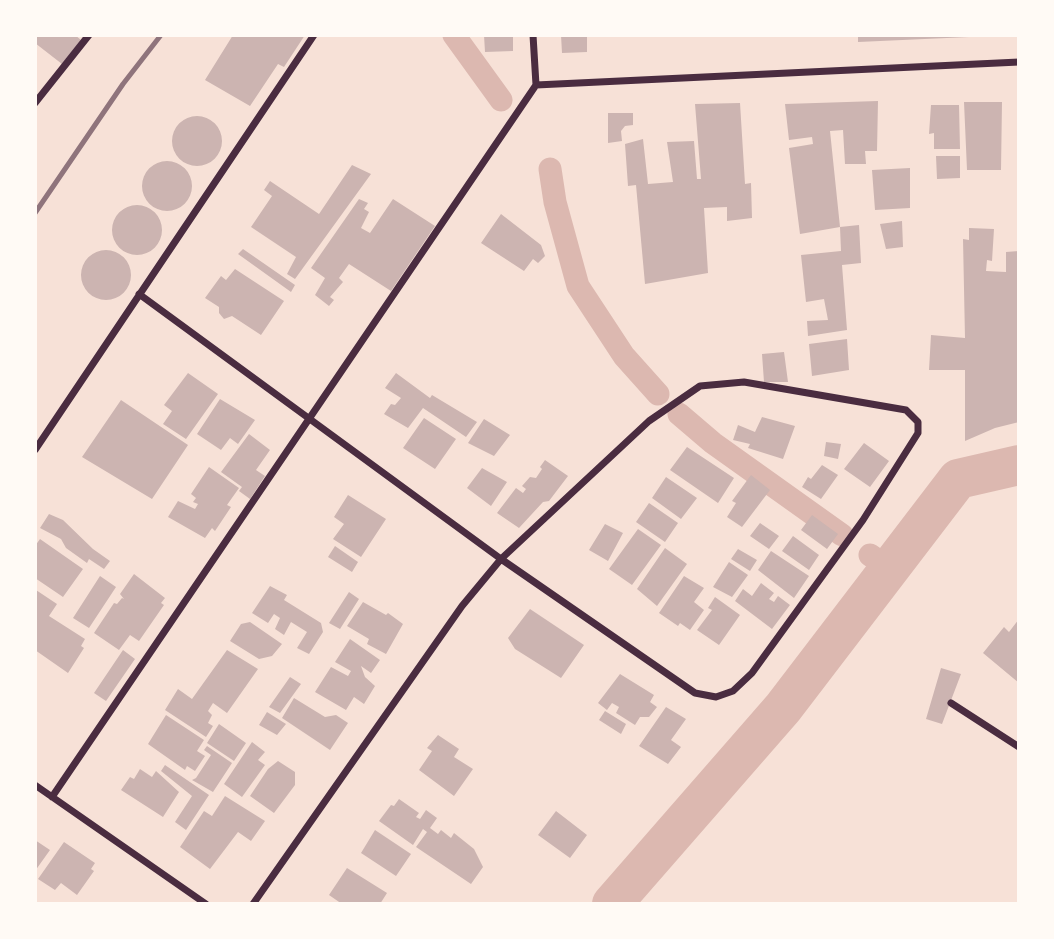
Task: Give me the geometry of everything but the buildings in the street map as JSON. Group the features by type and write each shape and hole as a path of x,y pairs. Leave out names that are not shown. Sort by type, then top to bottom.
{"street":[{"path":"35,103 89,35"},
{"path":"35,450 314,35"},
{"path":"52,797 536,85 533,35"},
{"path":"536,85 1019,62"},
{"path":"139,295 502,559 695,693 716,697 733,691 752,673 863,520 918,433 918,422 906,410 744,382 700,386 649,421 502,559 462,606 253,904"},
{"path":"951,703 1019,747"},
{"path":"35,785 206,904"}],"waterway":[{"path":"454,35 501,100"},
{"path":"550,169 555,202 578,286 624,356 658,394"},
{"path":"679,414 713,443 842,535"},
{"path":"612,904 783,708 958,479 1019,465"},
{"path":"870,555 890,569"}],"railway":[{"path":"35,213 123,84 161,35"}]}
